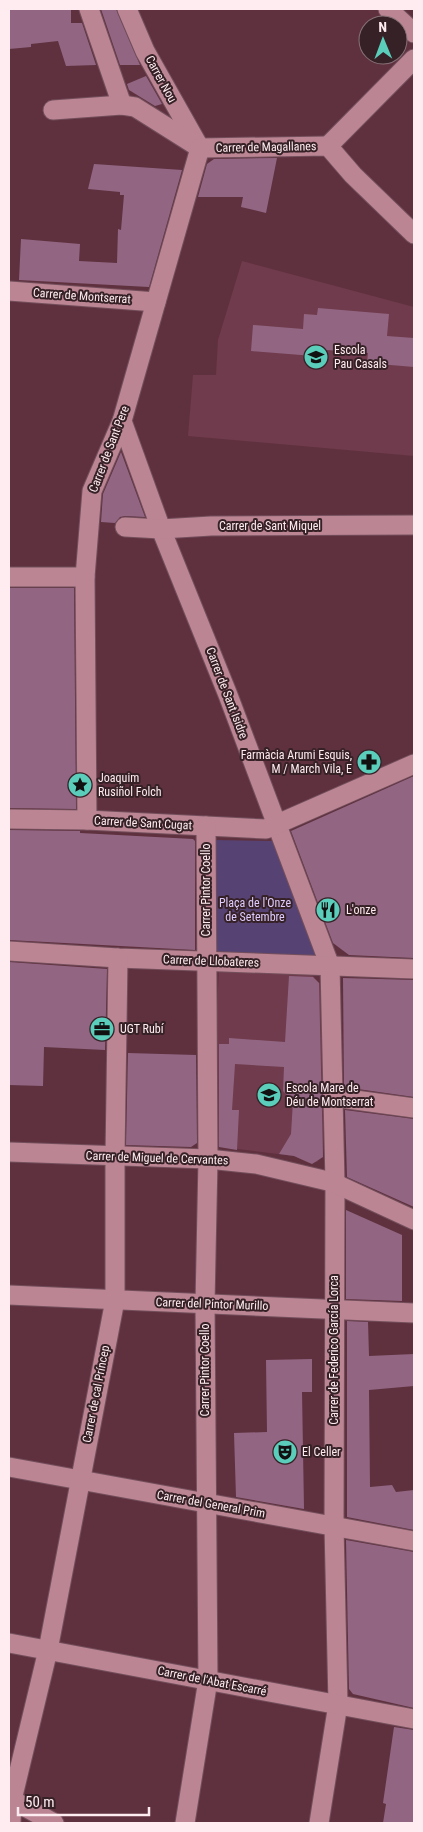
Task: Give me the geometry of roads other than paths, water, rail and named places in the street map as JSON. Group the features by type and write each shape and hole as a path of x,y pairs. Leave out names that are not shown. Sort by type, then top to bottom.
{"street":[{"path":"89,9 122,105"},
{"name":"Carrer Nou","path":"128,9 145,51 200,148"},
{"path":"388,9 414,33"},
{"path":"328,146 414,59"},
{"path":"53,110 122,105 135,107 200,148"},
{"name":"Carrer de Magallanes","path":"200,148 328,146 353,175 414,234"},
{"name":"Carrer de Sant Pere","path":"87,820 85,577 92,491 122,421 200,148"},
{"name":"Carrer de Montserrat","path":"9,292 156,302"},
{"name":"Carrer de Sant Isidre","path":"122,421 161,529 228,695 330,966"},
{"name":"Carrer de Sant Miquel","path":"125,527 161,529 212,526 414,525"},
{"path":"9,577 85,577"},
{"name":"Carrer de Sant Cugat","path":"9,818 266,829 414,764"},
{"name":"Carrer Pintor Coello","path":"185,1823 208,1680 205,1304 208,1159 206,826"},
{"name":"Carrer de Llobateres","path":"9,951 118,958 414,969"},
{"name":"Carrer de cal Príncep","path":"11,1823 10,1799 48,1650 79,1480 115,1300 114,1156 118,958"},
{"name":"Carrer de Federico García Lorca","path":"319,1823 338,1704 334,1526 335,1183 330,966"},
{"path":"333,1097 414,1108"},
{"name":"Carrer de Miguel de Cervantes","path":"9,1152 208,1159 256,1164 335,1183 414,1220"},
{"name":"Carrer del Pintor Murillo","path":"9,1295 414,1313"},
{"name":"Carrer del General Prim","path":"9,1467 414,1541"},
{"name":"Carrer de l'Abat Escarré","path":"9,1643 414,1719"},
{"path":"10,1799 43,1822"}],"place":[{"name":"Escola Pau Casals","path":"316,357"},
{"name":"Farmàcia Arumi Esquis, M / March Vila, E","path":"369,762"},
{"name":"Joaquim Rusiñol Folch","path":"80,785"},
{"name":"L'onze","path":"328,910"},
{"name":"UGT Rubí","path":"102,1029"},
{"name":"Escola Mare de Déu de Montserrat","path":"269,1095"},
{"name":"El Celler","path":"285,1452"}],"park label":[{"name":"Plaça de l'Onze de Setembre","path":"255,910"}]}
